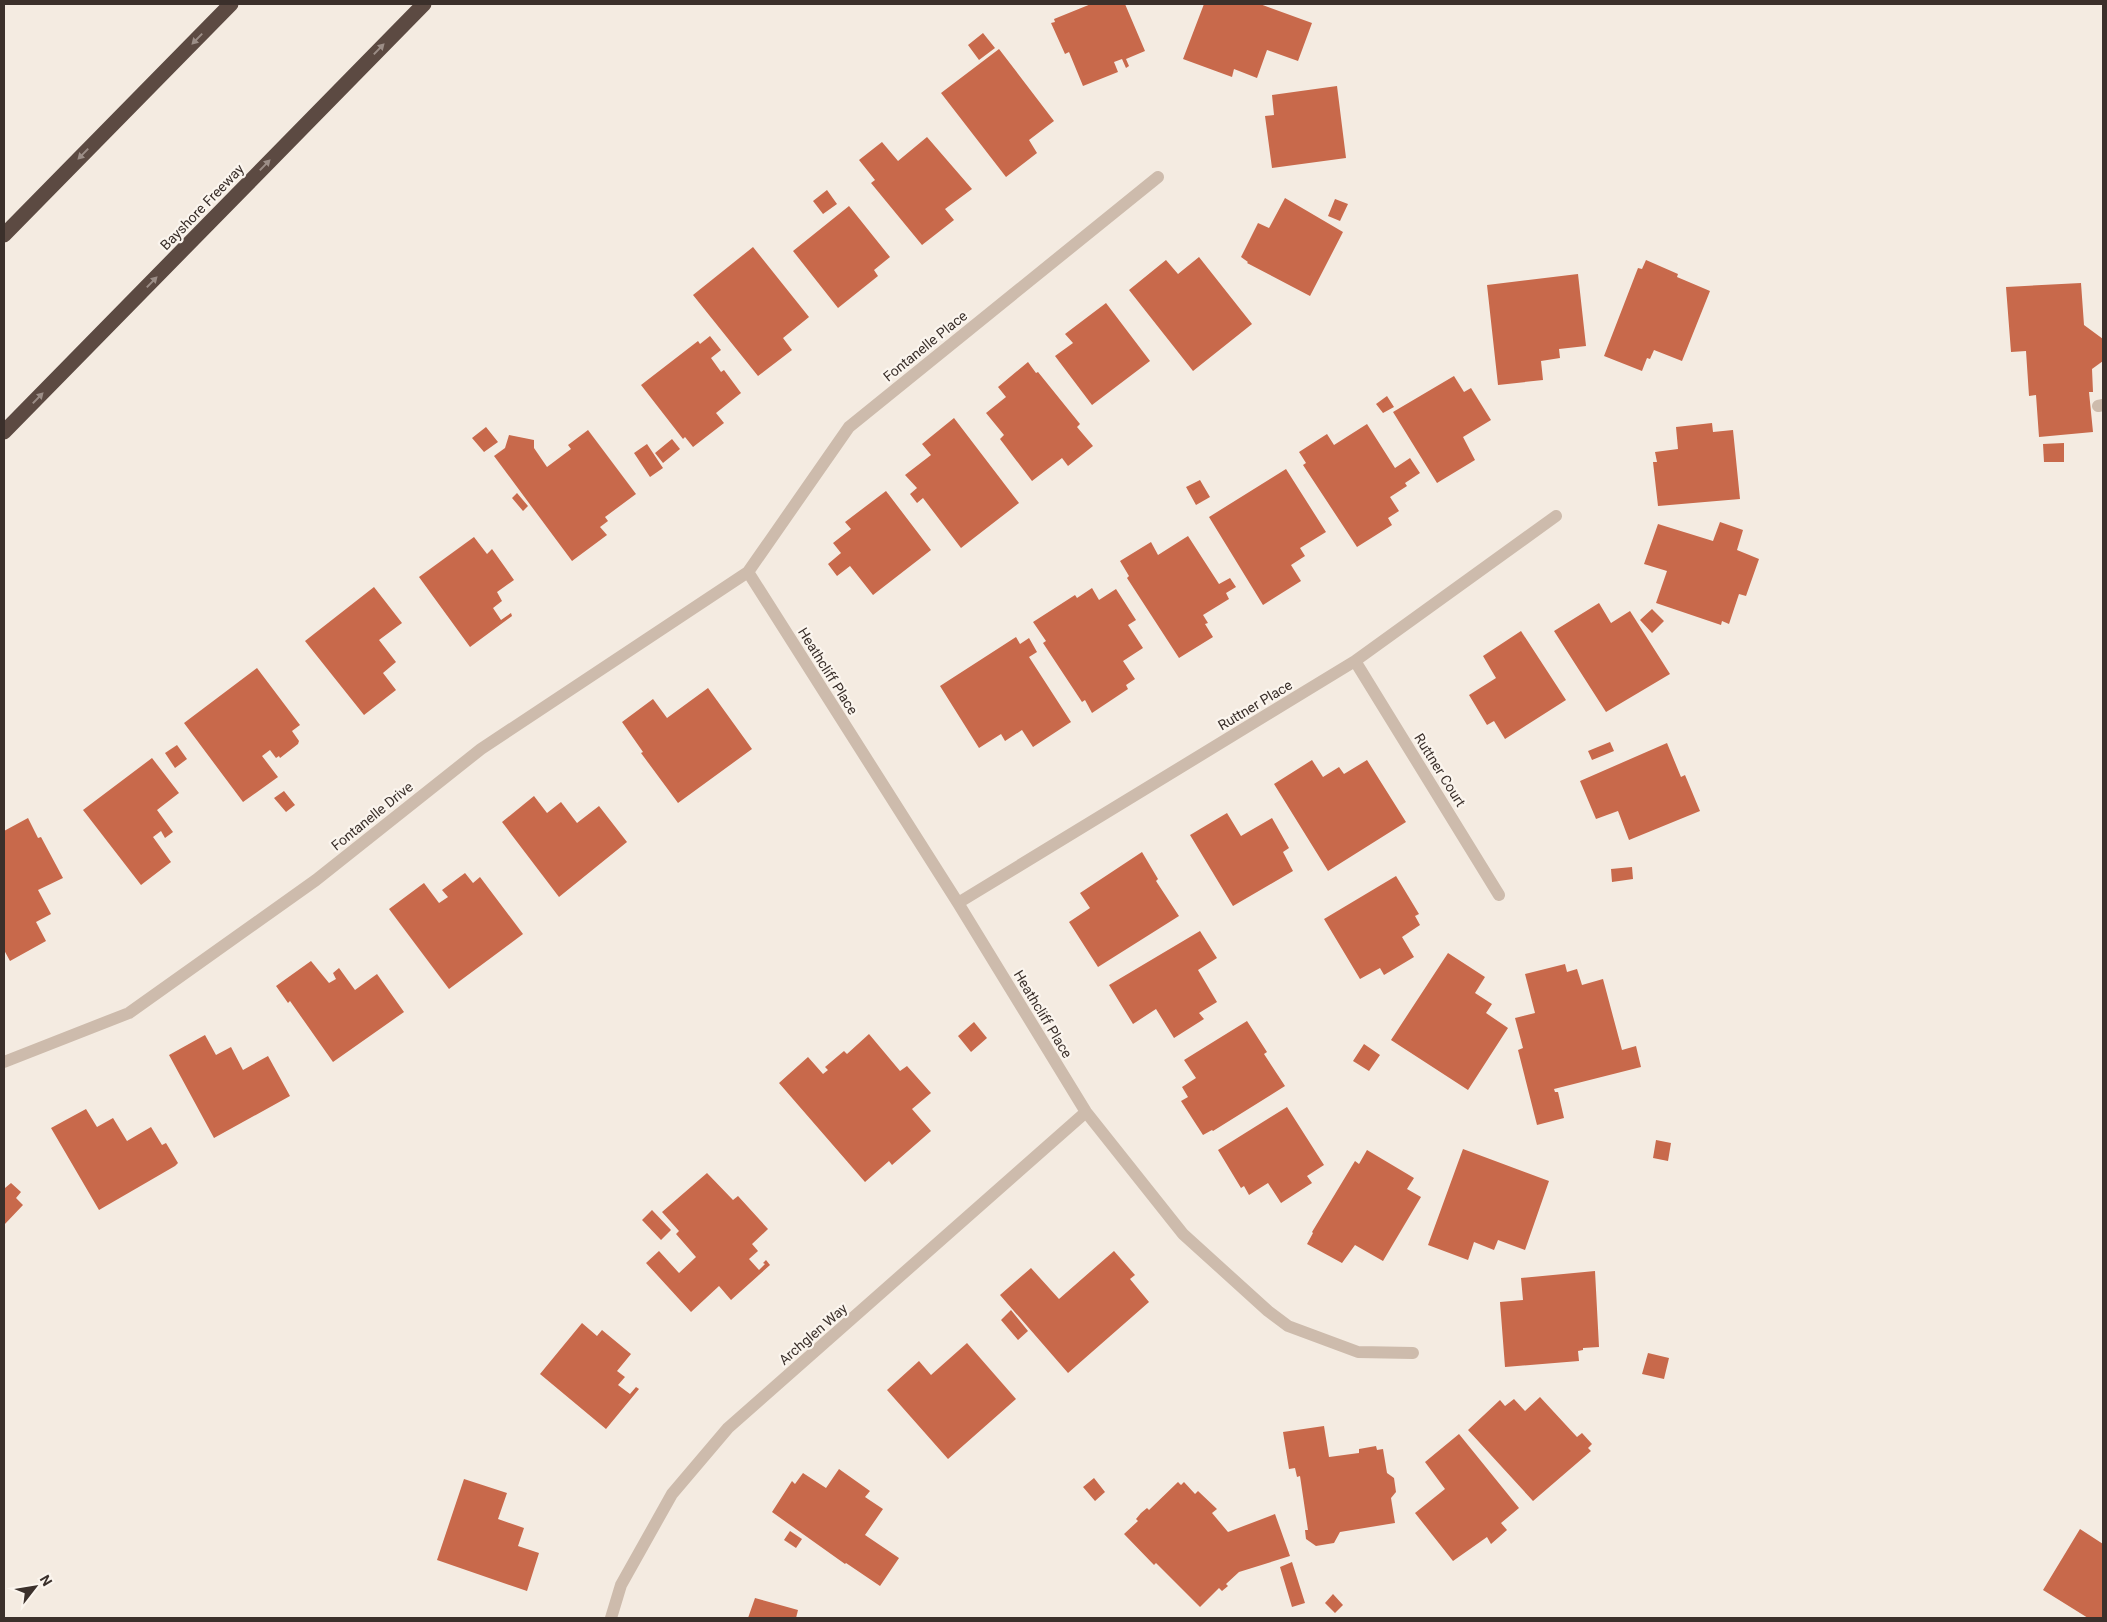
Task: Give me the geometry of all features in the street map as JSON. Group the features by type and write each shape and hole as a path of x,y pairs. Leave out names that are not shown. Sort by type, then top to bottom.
{"highway":[{"path":"4,235 231,4"},
{"name":"Bayshore Freeway","path":"4,432 424,4"}],"street":[{"name":"Fontanelle Place","path":"748,572 849,427 1158,177"},
{"name":"Ruttner Place","path":"958,903 1355,661 1556,516"},
{"name":"Heathcliff Place","path":"748,572 958,903 1086,1112 1183,1234 1268,1311 1288,1326 1358,1352 1413,1353"},
{"name":"Fontanelle Drive","path":"4,1062 130,1013 316,880 482,748 748,572"},
{"name":"Ruttner Court","path":"1355,661 1499,895"},
{"name":"Archglen Way","path":"611,1618 621,1585 672,1494 728,1428 1086,1112"}],"building":[{"path":"1091,4 1125,4 1145,51 1126,59 1129,66 1126,68 1122,59 1114,62 1118,72 1083,86 1069,52 1065,54 1051,23 1055,22 1054,19"},
{"path":"1204,4 1260,4 1312,23 1298,61 1267,50 1257,78 1234,69 1232,77 1183,59"},
{"path":"983,33 995,48 979,60 968,45"},
{"path":"999,49 1054,121 1029,140 1037,153 1006,177 941,93"},
{"path":"1337,86 1346,158 1272,168 1265,116 1274,115 1272,95"},
{"path":"927,137 972,189 945,209 954,220 922,245 871,183 875,180 859,160 882,142 898,161"},
{"path":"827,190 837,204 823,214 813,201"},
{"path":"1285,198 1343,232 1310,296 1247,263 1241,257 1258,223 1269,228"},
{"path":"1335,199 1348,204 1340,221 1328,216"},
{"path":"849,206 890,257 874,270 878,276 838,308 793,251"},
{"path":"753,247 809,317 783,338 792,350 758,376 693,295"},
{"path":"1199,257 1252,324 1193,371 1129,290 1166,260 1178,274"},
{"path":"1646,260 1678,274 1677,277 1710,291 1682,361 1654,350 1650,359 1647,358 1642,371 1604,356 1638,268 1642,269"},
{"path":"1578,274 1586,346 1559,349 1560,358 1541,361 1543,380 1498,385 1487,285"},
{"path":"2081,283 2084,325 2103,339 2103,361 2092,369 2093,392 2089,392 2093,432 2039,437 2036,395 2029,396 2026,351 2011,352 2006,287"},
{"path":"1106,303 1150,361 1092,405 1055,356 1073,343 1065,334"},
{"path":"710,336 721,350 711,358 721,372 724,370 741,393 716,413 724,423 693,447 685,437 683,439 641,385 698,341 700,344"},
{"path":"1028,362 1080,424 1077,427 1093,446 1068,466 1062,458 1032,481 1000,439 1004,435 986,413 1006,397 998,387"},
{"path":"1454,376 1464,392 1471,388 1491,420 1463,437 1475,460 1437,483 1393,412"},
{"path":"1387,396 1394,407 1383,413 1376,404"},
{"path":"954,418 1019,503 961,548 923,498 917,503 910,494 917,488 905,475 931,455 922,444"},
{"path":"1712,423 1713,432 1733,430 1740,499 1658,506 1653,462 1657,462 1655,452 1678,449 1676,427"},
{"path":"1367,424 1395,468 1410,458 1420,473 1405,483 1407,486 1390,497 1399,511 1388,518 1392,525 1357,547 1303,465 1306,463 1299,452 1327,434 1334,445"},
{"path":"486,427 498,442 484,452 472,438"},
{"path":"588,430 636,494 605,517 608,521 600,527 607,535 572,561 494,456 505,448 509,435 534,440 534,448 547,467 571,449 568,445"},
{"path":"672,439 680,449 663,463 655,453"},
{"path":"2064,443 2064,462 2044,462 2043,444"},
{"path":"647,444 663,468 650,477 634,453"},
{"path":"1286,469 1326,532 1300,548 1305,556 1291,565 1301,581 1263,605 1209,517"},
{"path":"1200,480 1210,497 1196,505 1186,487"},
{"path":"886,491 931,550 873,595 850,566 837,576 828,564 841,553 833,543 851,529 845,522"},
{"path":"517,493 528,506 523,511 512,498"},
{"path":"1720,522 1743,530 1737,550 1759,559 1746,596 1739,594 1729,624 1722,621 1721,625 1656,603 1667,571 1644,564 1658,524 1713,541"},
{"path":"1188,536 1219,584 1230,578 1236,587 1226,593 1229,599 1203,615 1208,623 1205,624 1213,637 1179,658 1127,578 1129,576 1120,561 1151,542 1158,555"},
{"path":"474,537 487,554 492,549 514,580 497,592 502,601 493,608 501,620 511,613 512,616 470,647 419,577"},
{"path":"374,587 402,623 379,640 396,662 383,673 396,690 364,715 305,641"},
{"path":"1092,588 1099,600 1116,589 1136,620 1128,625 1143,648 1123,661 1135,679 1126,685 1128,689 1092,713 1085,700 1082,702 1043,643 1046,641 1033,622 1075,595 1077,598"},
{"path":"1599,603 1611,623 1630,611 1670,674 1606,712 1554,631"},
{"path":"1652,609 1664,621 1652,633 1640,620"},
{"path":"1521,631 1566,700 1505,739 1494,721 1487,725 1469,695 1496,678 1483,656"},
{"path":"1016,637 1020,644 1029,638 1037,652 1029,657 1071,722 1033,747 1022,730 1005,741 1001,734 979,748 940,686"},
{"path":"257,668 300,725 292,731 299,741 298,744 280,758 279,756 276,758 270,750 262,756 278,777 243,802 184,723"},
{"path":"708,688 752,749 678,803 641,753 643,752 622,722 653,699 667,718"},
{"path":"1610,742 1614,751 1592,760 1588,751"},
{"path":"1667,743 1681,777 1685,775 1700,811 1629,840 1618,811 1596,819 1580,781"},
{"path":"177,745 187,759 175,768 165,753"},
{"path":"152,758 179,793 157,810 173,832 165,838 161,831 153,837 171,862 141,885 83,810"},
{"path":"1312,760 1323,777 1339,767 1344,774 1367,760 1406,822 1328,871 1274,784"},
{"path":"284,791 295,805 286,812 274,798"},
{"path":"534,796 547,813 561,802 577,823 599,806 627,842 559,897 502,822"},
{"path":"1227,813 1241,836 1272,818 1289,848 1283,852 1293,871 1233,906 1190,835"},
{"path":"28,818 38,838 41,837 63,878 38,890 51,914 36,922 46,941 10,961 4,950 4,831"},
{"path":"1142,852 1158,879 1156,881 1179,916 1098,967 1069,922 1090,908 1080,893"},
{"path":"1632,867 1633,879 1612,882 1611,869"},
{"path":"465,873 473,883 480,877 523,934 449,989 389,909 424,883 439,903 448,897 442,890"},
{"path":"1396,876 1419,914 1415,916 1420,925 1402,937 1414,957 1384,975 1380,968 1360,979 1324,919"},
{"path":"1200,931 1217,958 1198,970 1217,1002 1199,1013 1204,1019 1174,1038 1156,1009 1133,1024 1109,985"},
{"path":"1448,953 1485,977 1475,993 1492,1004 1486,1013 1508,1028 1468,1090 1391,1040"},
{"path":"311,961 329,983 336,979 333,973 339,968 355,990 377,974 404,1012 333,1062 290,1001 288,1003 276,986"},
{"path":"1565,964 1567,972 1577,969 1582,985 1603,979 1622,1050 1636,1046 1641,1067 1554,1089 1555,1092 1558,1092 1564,1118 1537,1125 1518,1050 1523,1048 1515,1018 1535,1013 1525,974"},
{"path":"1247,1021 1267,1052 1264,1054 1285,1086 1213,1131 1203,1135 1181,1101 1188,1097 1182,1087 1196,1078 1184,1060"},
{"path":"974,1022 987,1038 971,1052 958,1036"},
{"path":"869,1034 900,1071 907,1066 931,1093 912,1109 931,1131 892,1165 889,1161 865,1182 779,1083 808,1057 823,1074 828,1070 825,1067 844,1051 847,1054"},
{"path":"205,1035 216,1055 231,1047 243,1070 268,1056 290,1096 214,1138 169,1055"},
{"path":"1364,1044 1380,1055 1369,1071 1353,1061"},
{"path":"1287,1107 1324,1165 1307,1176 1312,1183 1281,1203 1268,1183 1249,1195 1244,1186 1241,1188 1218,1150"},
{"path":"86,1109 97,1127 113,1118 127,1141 151,1127 162,1145 166,1143 178,1163 99,1210 51,1128"},
{"path":"1656,1140 1671,1143 1668,1161 1653,1158"},
{"path":"1463,1149 1549,1181 1525,1250 1498,1240 1494,1250 1474,1242 1468,1260 1428,1245"},
{"path":"1367,1150 1414,1178 1407,1189 1421,1197 1383,1261 1355,1245 1342,1263 1307,1244 1312,1232 1355,1161 1359,1164"},
{"path":"707,1173 733,1200 738,1196 768,1229 752,1244 758,1251 749,1259 759,1270 766,1260 770,1265 731,1300 719,1286 691,1312 646,1263 659,1251 679,1273 696,1257 676,1234 679,1231 662,1212"},
{"path":"11,1183 21,1192 16,1198 23,1205 4,1225 4,1187"},
{"path":"652,1210 671,1230 661,1240 642,1220"},
{"path":"1114,1251 1135,1275 1130,1279 1149,1302 1068,1373 1000,1295 1031,1268 1059,1299"},
{"path":"1595,1271 1599,1347 1583,1348 1583,1350 1578,1351 1579,1361 1505,1367 1500,1302 1523,1300 1521,1278"},
{"path":"1011,1310 1028,1331 1018,1340 1001,1320"},
{"path":"582,1323 597,1336 602,1330 631,1354 617,1371 625,1377 618,1385 630,1394 636,1387 639,1389 606,1429 540,1374"},
{"path":"967,1343 1016,1399 948,1459 887,1390 919,1361 931,1375"},
{"path":"1648,1353 1669,1358 1664,1379 1642,1374"},
{"path":"1540,1397 1577,1437 1582,1433 1592,1444 1588,1448 1591,1451 1533,1501 1468,1430 1500,1400 1505,1406 1514,1399 1525,1411"},
{"path":"1324,1426 1329,1457 1359,1453 1359,1449 1376,1446 1377,1450 1383,1449 1387,1473 1394,1478 1396,1492 1391,1498 1395,1523 1340,1532 1334,1543 1316,1546 1306,1539 1305,1530 1308,1530 1300,1476 1297,1477 1295,1468 1289,1469 1283,1432"},
{"path":"1459,1434 1519,1508 1501,1523 1507,1530 1491,1544 1487,1537 1453,1561 1415,1513 1445,1489 1425,1462"},
{"path":"839,1469 870,1491 865,1497 883,1509 865,1535 899,1558 880,1586 845,1564 772,1512 792,1481 795,1484 803,1473 826,1488"},
{"path":"1094,1478 1105,1492 1095,1501 1083,1487"},
{"path":"464,1479 507,1493 498,1519 524,1528 518,1546 539,1553 527,1591 437,1560"},
{"path":"1178,1482 1181,1485 1184,1482 1195,1494 1198,1491 1217,1509 1212,1513 1228,1532 1275,1514 1290,1556 1239,1572 1226,1584 1228,1586 1222,1591 1219,1588 1200,1607 1156,1563 1154,1565 1124,1534 1138,1521 1136,1519 1141,1513 1147,1508 1149,1510"},
{"path":"2080,1529 2103,1544 2103,1618 2088,1618 2043,1590"},
{"path":"790,1531 802,1539 796,1548 784,1540"},
{"path":"1292,1562 1305,1603 1292,1607 1280,1567"},
{"path":"1333,1594 1343,1605 1335,1613 1325,1603"},
{"path":"755,1598 798,1610 796,1618 748,1618"}]}
